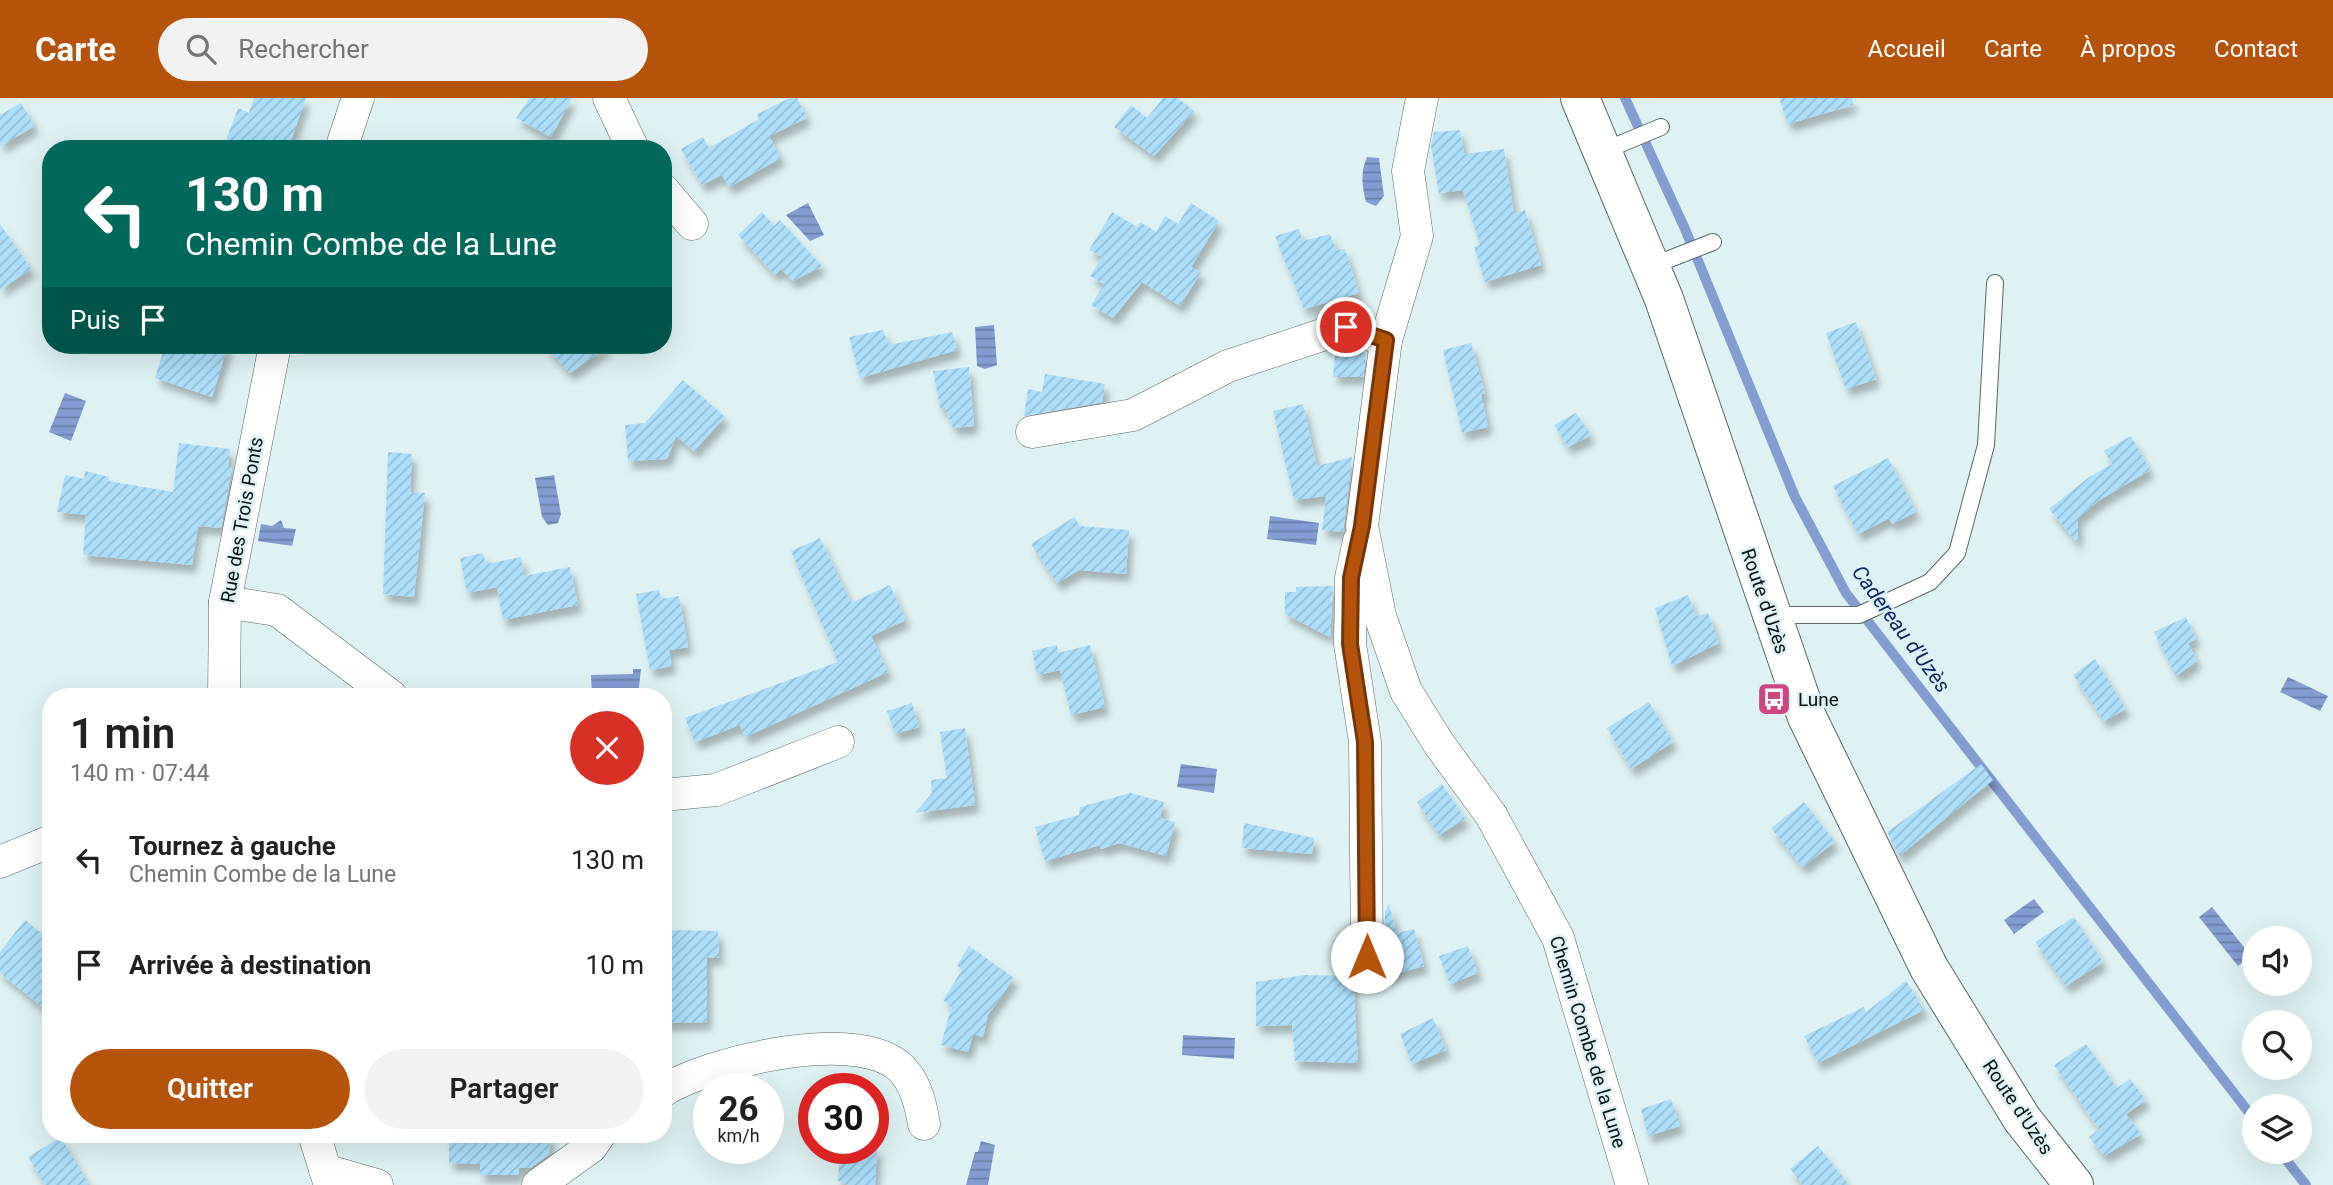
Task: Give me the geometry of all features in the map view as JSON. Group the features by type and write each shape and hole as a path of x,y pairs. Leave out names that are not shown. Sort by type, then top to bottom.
{"main road":[{"name":"Route d'Uzès","path":"1580,98 1613,147 1662,262 1664,299 1807,717 1929,968 2022,1118 2074,1185"}],"street":[{"path":"344,140 358,98"},
{"path":"609,98 629,140"},
{"name":"Chemin Combe de la Lune","path":"1367,957 1365,742 1350,644 1351,578 1362,526 1386,340 1417,236 1408,171 1422,98"},
{"path":"672,201 692,224"},
{"path":"1032,432 1133,415 1228,366 1346,327 1386,340"},
{"name":"Rue des Trois Ponts","path":"224,688 225,602 273,354"},
{"name":"Chemin Combe de la Lune","path":"1362,526 1380,616 1406,691 1439,744 1491,814 1558,938 1632,1185"},
{"path":"225,602 276,610 380,688"},
{"path":"672,793 716,790 838,742"},
{"path":"0,862 42,845"},
{"path":"672,1085 752,1057 821,1048 870,1051 905,1072 919,1099 924,1124"},
{"path":"317,1143 327,1177 377,1185"},
{"path":"538,1185 594,1143"}],"lane":[{"path":"1613,147 1661,127"},
{"path":"1662,262 1713,242"},
{"path":"1770,615 1859,615 1930,582 1957,553 1986,445 1995,283"}],"water":[{"path":"1367,157 1379,158 1384,196 1376,206 1366,202 1363,191"},
{"path":"808,203 824,235 810,241 786,215"},
{"path":"994,325 997,365 985,369 977,366 975,327"},
{"path":"65,393 86,401 71,441 49,432"},
{"path":"554,475 561,514 558,523 548,525 542,517 535,478"},
{"path":"1270,516 1319,523 1316,545 1267,539"},
{"path":"281,520 284,528 296,529 292,546 258,541 261,524 272,526"},
{"path":"633,669 641,669 639,688 592,688 591,675 633,674"},
{"path":"2288,677 2328,696 2320,711 2280,692"},
{"path":"1181,764 1217,769 1214,793 1177,787"},
{"path":"2034,899 2044,912 2014,934 2004,920"},
{"path":"2212,907 2242,945 2242,963 2238,966 2199,917"},
{"path":"1183,1035 1235,1038 1234,1059 1182,1055"},
{"path":"981,1141 995,1145 988,1185 966,1185 975,1152 978,1152"}],"building":[{"path":"254,98 306,98 291,140 226,140 238,108 249,113"},
{"path":"530,98 572,98 551,137 516,118"},
{"path":"790,98 797,98 807,118 769,136 781,158 729,187 722,175 702,185 681,149 703,137 709,148 759,119 757,114"},
{"path":"1163,98 1178,98 1194,111 1154,156 1114,127 1131,105 1147,118"},
{"path":"1779,98 1852,98 1853,105 1788,124"},
{"path":"21,103 35,126 0,146 0,115"},
{"path":"1460,130 1464,154 1504,149 1514,214 1525,210 1541,265 1485,282 1474,247 1480,245 1463,190 1439,193 1431,146 1434,132"},
{"path":"1191,203 1219,221 1191,267 1201,272 1180,306 1142,282 1113,318 1091,305 1104,284 1090,276 1102,257 1089,250 1112,212 1137,227 1140,222 1156,232 1165,216 1178,224"},
{"path":"762,212 774,226 780,220 822,266 793,281 781,269 775,275 738,235"},
{"path":"0,224 31,269 0,290"},
{"path":"1299,229 1303,241 1330,234 1336,250 1345,249 1359,293 1304,309 1275,236"},
{"path":"1856,322 1876,379 1846,389 1826,333"},
{"path":"883,330 889,345 952,332 957,350 860,378 849,337"},
{"path":"1471,343 1485,394 1481,394 1488,427 1462,433 1443,350"},
{"path":"1356,350 1366,353 1363,377 1333,377 1335,355"},
{"path":"162,354 225,354 212,397 155,378"},
{"path":"552,354 596,354 570,373"},
{"path":"969,367 974,426 953,428 945,408 940,408 933,371"},
{"path":"1045,374 1105,384 1102,402 1024,416 1028,389 1042,392"},
{"path":"683,380 725,417 694,451 676,436 667,459 628,461 625,425 645,423"},
{"path":"1303,404 1317,466 1352,457 1343,532 1322,530 1326,496 1294,500 1273,411"},
{"path":"1576,413 1591,435 1568,447 1554,425"},
{"path":"2131,436 2150,470 2098,501 2078,518 2078,544 2049,509 2089,477 2112,464 2104,451"},
{"path":"179,443 230,449 228,467 232,467 221,528 198,526 192,565 83,555 86,515 57,512 65,475 84,479 85,471 109,477 108,481 173,492"},
{"path":"388,452 412,454 410,492 425,493 414,597 383,594"},
{"path":"1888,458 1916,512 1892,524 1889,518 1858,534 1833,486"},
{"path":"1074,517 1080,526 1129,530 1126,574 1079,570 1057,583 1031,544"},
{"path":"820,538 851,603 890,585 906,620 871,636 888,672 745,737 740,725 695,742 685,718 838,662 791,551"},
{"path":"483,553 486,564 521,557 524,576 570,567 578,605 503,620 497,587 467,593 460,558"},
{"path":"1333,586 1330,637 1285,614 1285,592 1296,592 1296,587"},
{"path":"659,590 661,599 679,596 688,647 669,650 672,666 650,670 636,594"},
{"path":"1688,595 1696,616 1708,613 1719,643 1672,666 1655,608"},
{"path":"2186,617 2196,639 2188,643 2197,661 2176,676 2154,632"},
{"path":"1057,645 1058,653 1090,645 1105,707 1071,715 1060,670 1037,675 1032,651"},
{"path":"2095,659 2126,709 2104,721 2073,675"},
{"path":"1649,702 1673,742 1631,769 1607,728"},
{"path":"912,703 919,727 895,734 887,711"},
{"path":"965,728 975,805 915,813 932,793 931,780 947,778 940,732"},
{"path":"1981,764 1993,780 1899,856 1887,832"},
{"path":"1442,784 1465,819 1439,835 1417,802"},
{"path":"1130,793 1164,802 1160,818 1175,822 1166,856 1119,843 1101,849 1100,845 1045,861 1035,827 1079,815 1080,807"},
{"path":"1804,802 1835,842 1802,867 1771,828"},
{"path":"1244,823 1314,838 1312,854 1242,848"},
{"path":"1389,904 1397,933 1414,929 1424,966 1372,980 1371,974 1383,967 1385,911"},
{"path":"2074,917 2103,962 2066,986 2035,942"},
{"path":"25,920 42,934 42,1007 0,973 0,952"},
{"path":"672,930 718,931 719,958 707,957 707,1022 672,1023"},
{"path":"969,946 1014,978 988,1015 983,1037 973,1034 968,1052 941,1045 951,1007 943,1000 962,970 957,965"},
{"path":"1468,946 1478,973 1450,984 1439,956"},
{"path":"1305,975 1353,976 1358,1063 1295,1061 1292,1025 1256,1026 1256,982"},
{"path":"1906,981 1924,1010 1818,1063 1804,1036 1864,1007 1866,1012"},
{"path":"1433,1018 1446,1050 1412,1064 1400,1034"},
{"path":"2086,1044 2117,1088 2130,1079 2146,1100 2126,1114 2141,1134 2104,1156 2089,1137 2099,1129 2054,1065"},
{"path":"1671,1099 1680,1126 1648,1136 1641,1109"},
{"path":"51,1143 64,1143 89,1185 45,1185 28,1157"},
{"path":"449,1143 550,1143 549,1154 530,1168 519,1168 519,1175 480,1175 480,1164 449,1163"},
{"path":"1818,1146 1849,1185 1803,1185 1790,1169"},
{"path":"839,1164 876,1164 875,1185 849,1185 838,1181"}],"waterway":[{"name":"Cadereau d'Uzès","path":"1625,98 1685,229 1795,497 1846,593 2242,1104"},
{"name":"Cadereau d'Uzès","path":"2289,1164 2306,1185"}],"place":[{"name":"Lune","path":"1774,699"}],"route":[{"path":"1346,327 1386,340 1362,526 1351,578 1350,644 1365,742 1367,957"}]}
